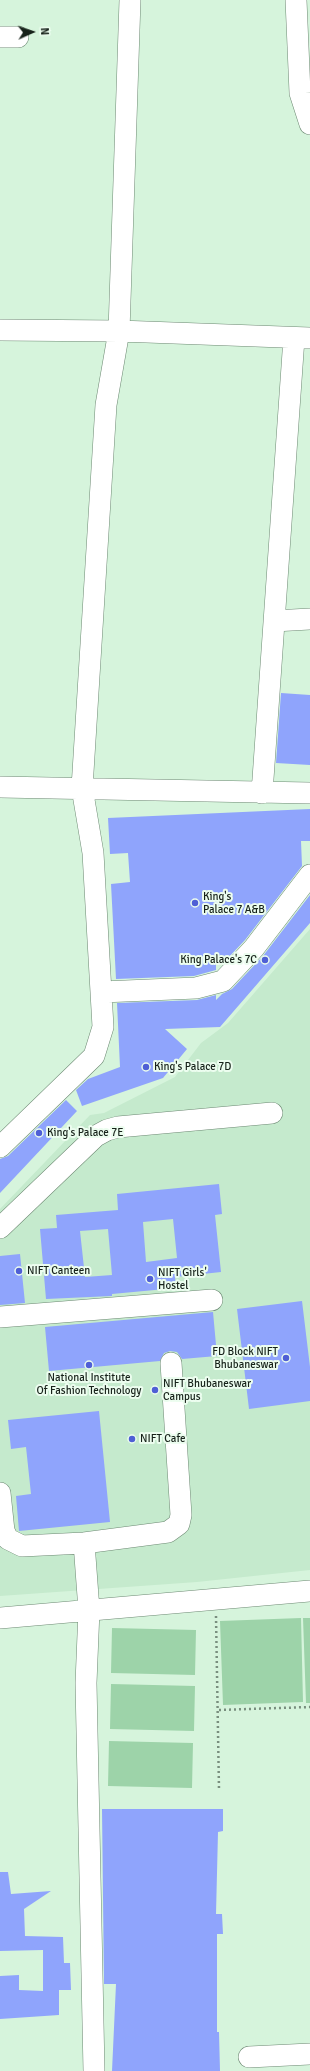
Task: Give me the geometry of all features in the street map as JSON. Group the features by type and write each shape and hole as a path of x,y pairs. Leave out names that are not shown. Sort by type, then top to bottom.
{"street":[{"path":"0,1147 94,1056 103,1027 93,853 82,788 106,405 119,331 130,0"},
{"path":"296,0 300,93 310,124"},
{"path":"0,330 119,331 302,338 274,621 262,793"},
{"path":"274,621 310,619"},
{"path":"0,787 310,793"},
{"path":"102,992 196,988 223,981 254,948 310,875"},
{"path":"0,1228 96,1136 108,1130 118,1127 272,1113"},
{"path":"0,1317 212,1300"},
{"path":"0,1494 4,1531 8,1539 22,1546 84,1543 168,1532 179,1524 181,1515 171,1363"},
{"path":"84,1543 89,1610 86,1683 94,2071"},
{"path":"0,1618 310,1591"},
{"path":"249,2057 310,2054"}],"path":[{"path":"216,1599 219,1710 219,1790"},
{"path":"219,1710 310,1707"}],"shaded area":[{"name":"NIFT Bhubaneswar Campus","path":"310,929 310,1570 197,1582 0,1596 0,1209 90,1115 104,1113 175,1077 201,1043 228,1023"},
{"path":"301,1618 303,1702 223,1705 220,1621"},
{"path":"303,1618 310,1618 310,1703 306,1703"},
{"path":"112,1628 196,1630 195,1675 111,1673"},
{"path":"111,1684 195,1686 194,1731 110,1729"},
{"path":"109,1741 193,1743 192,1788 108,1786"}],"building":[{"path":"281,693 310,695 310,765 276,763"},
{"name":"King's Palace 7 A&B","path":"310,809 310,841 301,841 302,866 245,940 227,959 216,959 216,970 194,976 116,979 111,884 130,882 128,853 110,854 108,818"},
{"path":"310,895 310,923 220,1027 165,1029 187,1049 163,1078 82,1106 76,1090 88,1079 120,1067 117,1003 197,1000 216,995 216,1000 222,994 232,989 263,956"},
{"name":"King's Palace 7E","path":"66,1100 77,1111 0,1193 0,1159 8,1156"},
{"path":"219,1184 222,1214 215,1215 221,1272 175,1277 176,1288 112,1294 112,1296 46,1299 40,1229 57,1228 56,1215 118,1210 117,1194","holes":["173,1219 177,1258 146,1262 143,1222","108,1229 112,1275 85,1277 80,1231"]},
{"path":"20,1254 25,1303 0,1305 0,1256"},
{"path":"302,1301 310,1367 310,1401 249,1409 237,1309"},
{"path":"213,1312 217,1356 182,1359 177,1352 170,1351 164,1353 160,1361 49,1371 45,1327"},
{"path":"99,1411 110,1522 19,1531 16,1496 31,1494 26,1447 11,1449 8,1420"},
{"path":"102,1809 223,1809 223,1831 218,1832 216,1914 222,1914 223,1934 217,1934 217,2032 219,2032 220,2071 112,2071 116,1984 104,1984"},
{"path":"0,1872 8,1872 11,1894 51,1891 24,1909 25,1936 63,1937 64,1963 70,1963 71,1990 59,1990 59,2015 0,2019 0,1976 19,1975 19,1990 43,1991 43,1950 0,1951"}],"place":[{"name":"King's Palace 7 A&B","path":"195,903"},
{"name":"King Palace's 7C","path":"265,960"},
{"name":"King's Palace 7D","path":"146,1067"},
{"name":"King's Palace 7E","path":"39,1133"},
{"name":"NIFT Canteen","path":"19,1271"},
{"name":"NIFT Girls' Hostel","path":"150,1279"},
{"name":"FD Block NIFT Bhubaneswar","path":"286,1358"},
{"name":"National Institute Of Fashion Technology","path":"89,1365"},
{"name":"NIFT Bhubaneswar Campus","path":"155,1390"},
{"name":"NIFT Cafe","path":"132,1439"}]}
